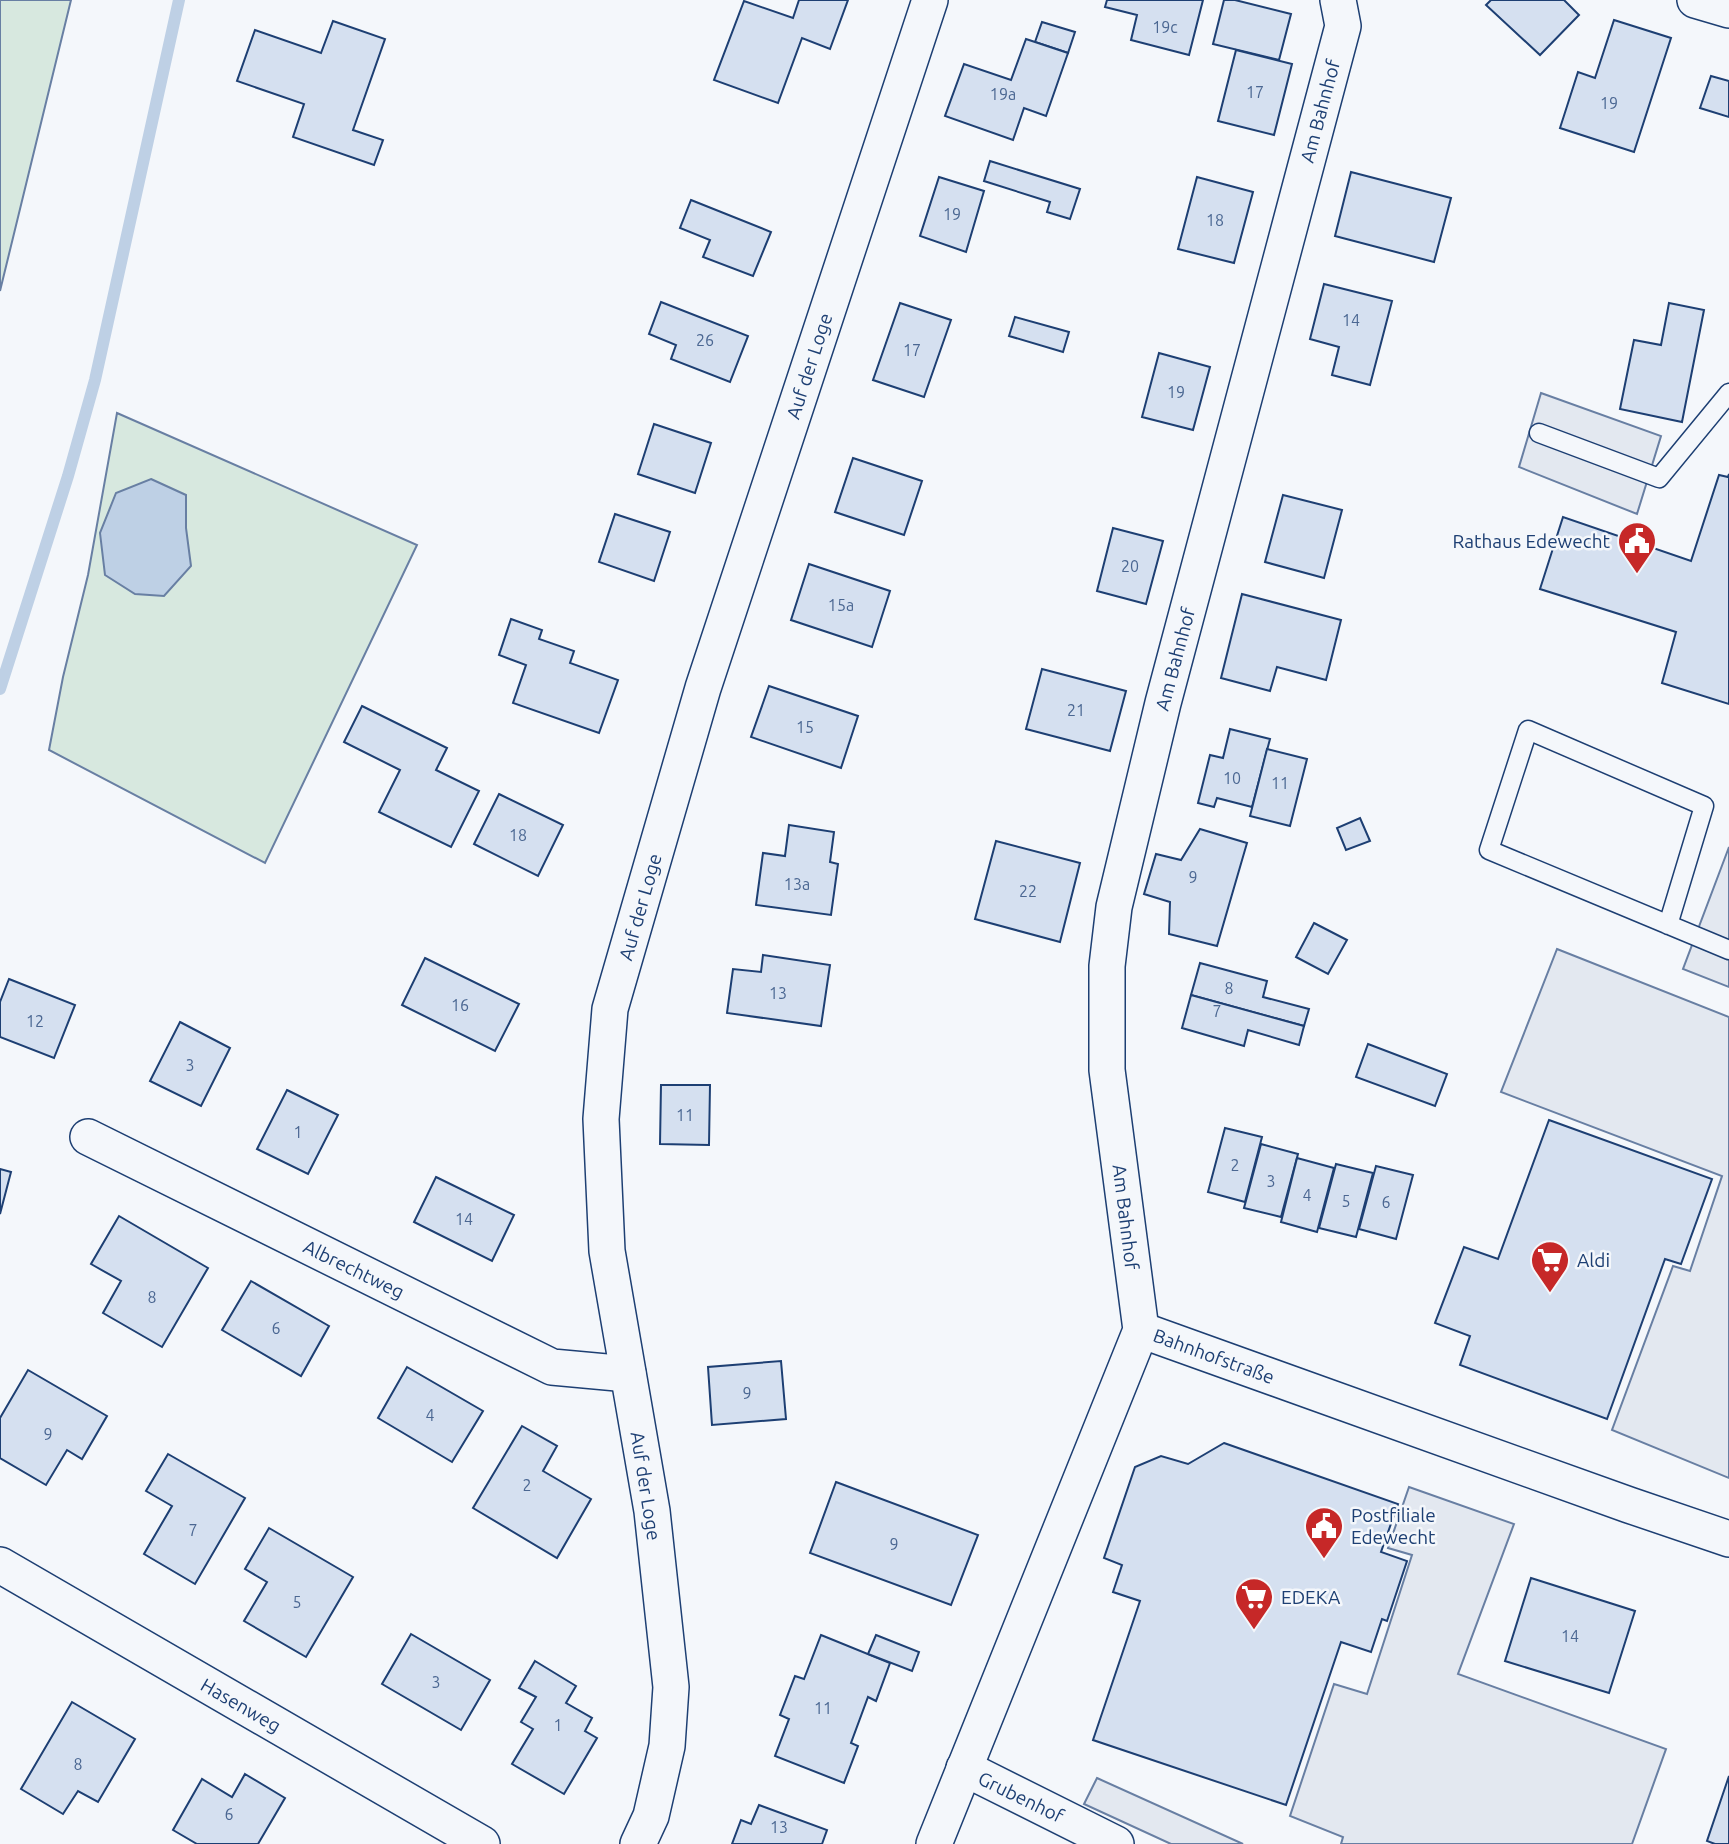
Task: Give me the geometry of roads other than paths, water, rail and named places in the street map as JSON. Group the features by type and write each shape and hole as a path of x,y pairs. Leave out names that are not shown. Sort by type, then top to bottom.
{"street":[{"name":"Auf der Loge","path":"638,1844 651,1816 667,1746 671,1687 652,1511 607,1251 601,1119 610,1009 703,688 930,0"},
{"name":"Am Bahnhof","path":"1141,1330 1107,1070 1107,966 1114,908 1163,703 1343,26 1338,0"},
{"path":"1695,0 1729,10"},
{"name":"Albrechtweg","path":"88,1137 552,1367 628,1374"},
{"name":"Bahnhofstraße","path":"934,1844 1141,1330 1729,1539"},
{"name":"Hasenweg","path":"0,1565 482,1844"},
{"name":"Grubenhof","path":"964,1768 1116,1844"}],"lane":[{"path":"1539,433 1659,478 1729,393"},
{"path":"1668,925 1704,806 1528,730 1489,850 1668,925 1729,950"}],"water":[{"path":"151,479 186,495 186,528 191,566 164,596 135,594 105,575 100,533 116,493"}],"waterway":[{"path":"0,689 68,476 95,380 179,0"}],"place":[{"name":"Rathaus Edewecht","path":"1637,575"},
{"name":"Aldi","path":"1550,1294"},
{"name":"Postfiliale Edewecht","path":"1324,1560"},
{"name":"EDEKA","path":"1254,1631"}]}
